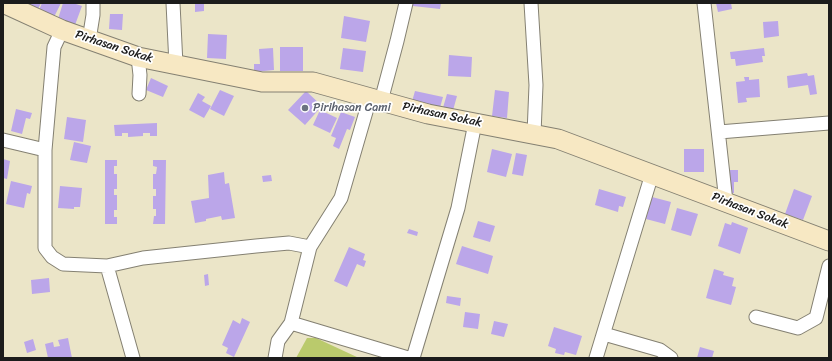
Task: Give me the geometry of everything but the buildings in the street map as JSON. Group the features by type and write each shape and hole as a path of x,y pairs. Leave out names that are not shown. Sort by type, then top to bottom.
{"street":[{"path":"89,40 93,3"},
{"path":"174,3 176,65"},
{"path":"275,358 278,341 291,322 310,247 341,198 398,41 406,3"},
{"path":"531,3 536,85 534,134"},
{"path":"704,3 726,202"},
{"name":"Pirhasan Sokak","path":"13,5 62,30 138,57 262,82 313,82 428,114 558,139 829,241"},
{"path":"62,30 54,47 45,150 45,248 52,257 63,264 107,266 143,258 256,246 289,244 310,247"},
{"path":"138,57 140,75 139,94"},
{"path":"413,358 458,208 475,123"},
{"path":"719,132 829,123"},
{"path":"3,140 45,150"},
{"path":"596,358 652,174"},
{"path":"107,266 133,358"},
{"path":"756,318 798,328 816,318 829,266"},
{"path":"291,322 408,358"},
{"path":"604,334 660,350 671,358"}],"green space":[{"path":"307,338 316,338 359,358 296,358"}],"place":[{"name":"Pirihasan Cami","path":"305,108"}]}
